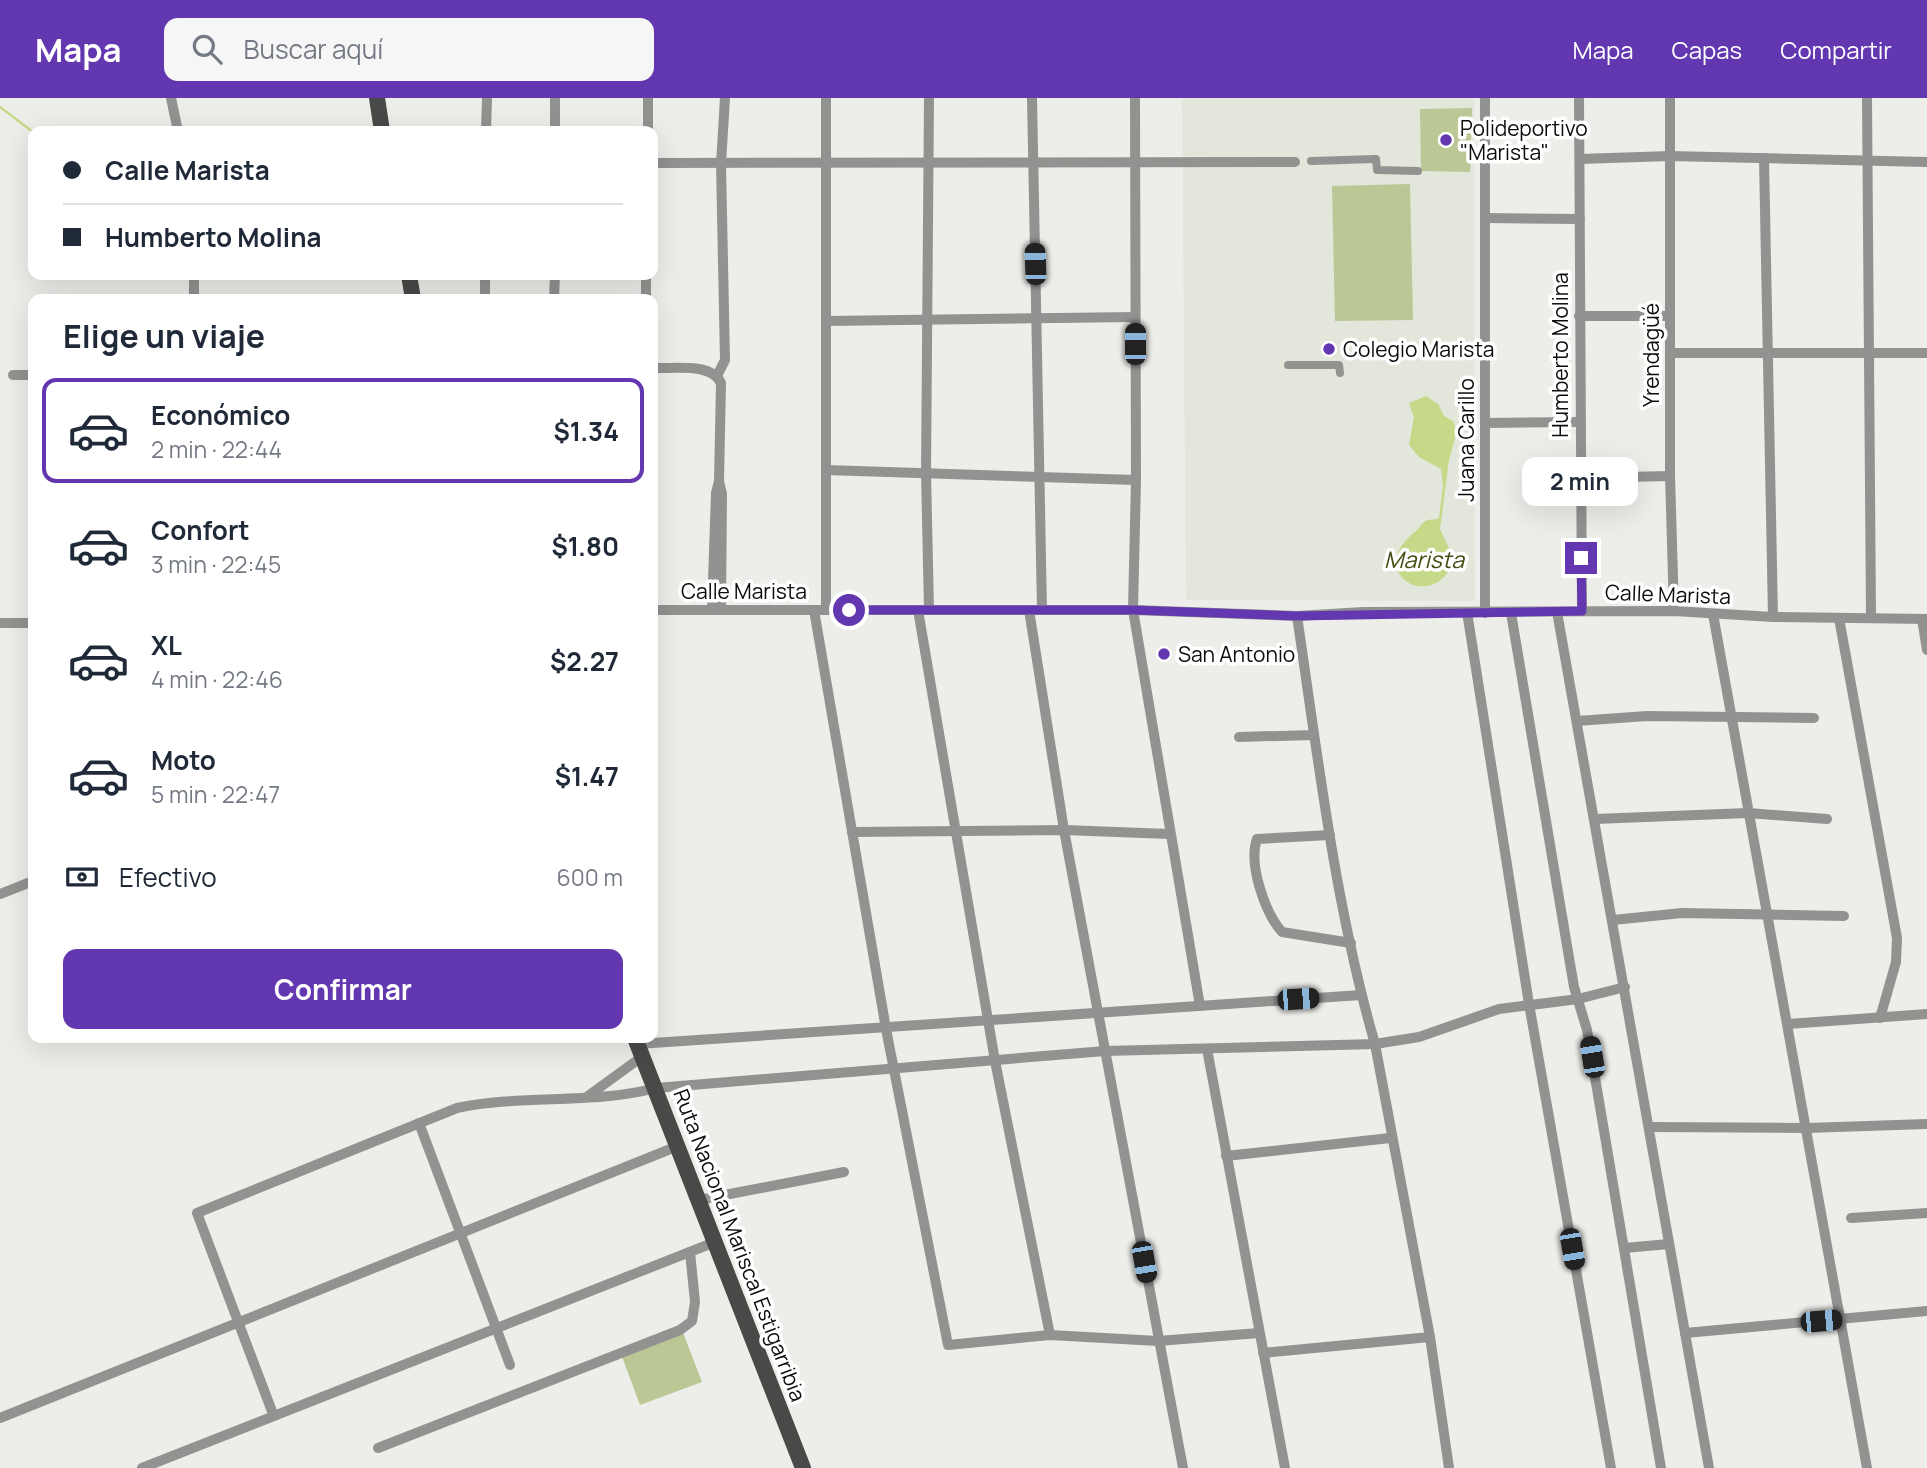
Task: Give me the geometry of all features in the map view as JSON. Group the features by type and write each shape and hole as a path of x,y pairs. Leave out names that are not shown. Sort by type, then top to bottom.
{"main road":[{"path":"377,98 381,126"},
{"name":"Ruta Nacional Mariscal Estigarribia","path":"639,1046 800,1466"}],"street":[{"path":"171,98 177,126"},
{"path":"486,98 486,126"},
{"path":"555,98 555,126"},
{"path":"648,98 648,126"},
{"path":"717,376 724,360 725,345 721,164 725,98"},
{"path":"826,98 826,610"},
{"path":"929,98 924,610 955,830 995,1061 1049,1335"},
{"path":"1032,98 1042,610"},
{"path":"1135,98 1136,480 1133,610 1200,1006"},
{"name":"Juana Carillo","path":"1485,98 1485,613"},
{"name":"Humberto Molina","path":"1579,98 1582,611"},
{"name":"Yrendagüé","path":"1670,98 1670,476 1674,611"},
{"path":"1867,98 1871,618"},
{"path":"1580,159 1671,156 1927,162"},
{"path":"1764,158 1773,617"},
{"path":"1311,161 1376,159 1377,170 1418,171"},
{"path":"658,163 1295,162"},
{"path":"1485,218 1580,219"},
{"path":"1579,316 1670,316"},
{"path":"826,321 1135,317"},
{"path":"1670,353 1927,353"},
{"path":"1288,365 1339,365 1340,373"},
{"path":"658,368 706,370 717,376 721,383 719,481 722,494 717,610"},
{"path":"13,375 28,374"},
{"path":"1485,423 1579,422"},
{"path":"826,470 1136,480"},
{"path":"1580,478 1670,476"},
{"name":"Calle Marista","path":"658,610 1133,610 1297,616 1674,611 1773,617 1924,619"},
{"path":"814,610 887,1029 948,1345 1049,1335 1158,1341 1259,1333"},
{"path":"1029,610 1064,830 1183,1468"},
{"path":"1467,612 1529,1004 1611,1468"},
{"path":"1557,612 1709,1468"},
{"path":"1511,613 1578,999 1587,1030 1661,1468"},
{"path":"1713,614 1867,1468"},
{"path":"1297,616 1330,835 1361,995 1375,1044 1390,1138 1430,1336 1449,1468"},
{"path":"1839,618 1896,938 1896,962 1880,1018"},
{"path":"1924,619 1927,650"},
{"path":"0,623 28,623"},
{"path":"1577,721 1647,716 1814,718"},
{"path":"1239,737 1314,735"},
{"path":"1595,819 1748,813 1827,819"},
{"path":"852,832 1064,830 1169,834"},
{"path":"1330,835 1257,839 1255,863 1270,914 1282,932 1351,943"},
{"path":"0,894 28,883"},
{"path":"1613,920 1682,913 1844,916"},
{"path":"273,1414 197,1213 457,1108 481,1102 588,1096 608,1098 656,1088 1105,1051 1375,1044 1419,1037 1499,1009 1578,999 1625,986"},
{"path":"588,1096 639,1046 1361,995"},
{"path":"1788,1024 1927,1014"},
{"path":"1207,1049 1285,1468"},
{"path":"419,1122 510,1365"},
{"path":"1649,1127 1807,1128 1927,1124"},
{"path":"1226,1156 1390,1138"},
{"path":"0,1418 678,1146"},
{"path":"699,1200 844,1172"},
{"path":"1851,1218 1927,1213"},
{"path":"142,1468 273,1414 715,1242"},
{"path":"1624,1248 1669,1244"},
{"path":"378,1448 680,1330 692,1321 695,1303 690,1252"},
{"path":"1685,1333 1927,1311"},
{"path":"1263,1353 1430,1336"}],"shaded area":[{"name":"Colegio Marista","path":"1182,98 1474,98 1475,601 1186,600"},
{"name":"Polideportivo \"Marista\"","path":"1472,108 1470,172 1421,171 1420,109"},
{"path":"1410,184 1413,320 1335,321 1332,186"},
{"path":"682,1330 702,1382 640,1405 621,1354"}],"water":[{"name":"Marista","path":"1426,396 1438,404 1444,416 1453,421 1457,431 1449,460 1440,529 1454,559 1445,576 1433,585 1420,586 1408,582 1399,573 1396,561 1401,547 1423,523 1439,518 1443,485 1441,469 1419,457 1409,445 1414,417 1409,403"}],"waterway":[{"path":"0,107 28,128"}],"place":[{"name":"Polideportivo \"Marista\"","path":"1446,140"},
{"name":"Colegio Marista","path":"1329,349"},
{"name":"San Antonio","path":"1164,654"}],"route":[{"path":"849,610 1133,610 1297,616 1363,612 1582,611 1581,558"}]}
